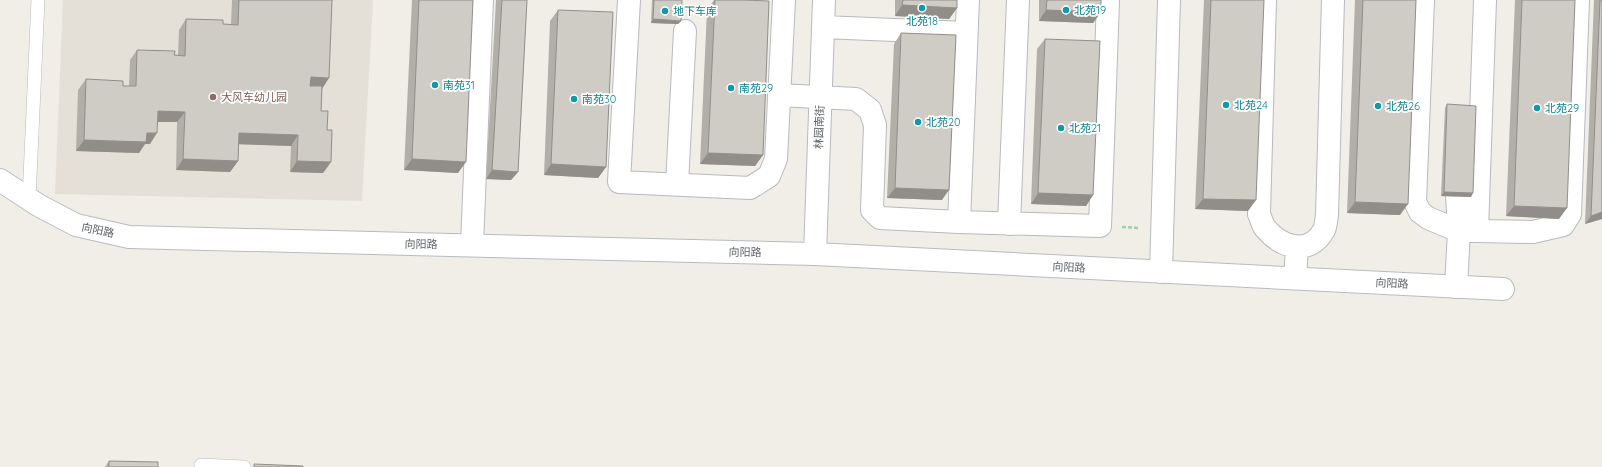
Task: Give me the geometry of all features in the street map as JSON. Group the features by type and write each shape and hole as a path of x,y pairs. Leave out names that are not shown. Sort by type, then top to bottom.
{"street":[{"path":"472,245 482,0"},
{"path":"629,0 619,182 750,188 769,176 776,159 784,0"},
{"name":"林园南街","path":"815,254 824,0"},
{"path":"959,222 968,0"},
{"path":"1009,224 1018,0"},
{"path":"779,95 856,99 870,110 875,125 872,210 880,218 1009,224 1100,226 1108,0"},
{"path":"1161,272 1169,0"},
{"path":"1265,0 1259,214 1264,226 1276,239 1289,246 1302,247 1315,241 1324,229 1328,215 1334,0"},
{"path":"1423,0 1415,202 1420,212 1428,218 1468,231 1539,231 1564,225 1570,214 1578,0"},
{"path":"1456,287 1468,231 1485,0"},
{"path":"823,27 966,33"},
{"path":"677,184 685,31"},
{"name":"向阳路","path":"0,180 29,199 76,225 129,237 815,254 1503,289"},
{"path":"1457,196 1468,231"},
{"path":"1295,278 1296,246"}],"lane":[{"path":"29,199 38,0"},
{"path":"201,467 201,465 244,467"}],"path":[{"path":"1100,226 1162,229"}],"shaded area":[{"name":"大风车幼儿园","path":"63,0 373,0 362,201 55,194"}],"building":[{"path":"239,0 332,0 329,78 311,77 310,86 322,86 321,111 328,111 327,130 332,130 331,162 297,161 298,135 239,133 238,161 183,159 185,112 158,111 157,133 147,133 146,142 84,140 86,79 123,81 123,86 136,86 137,50 175,51 174,55 185,56 186,19 223,20 223,24 238,25"},
{"name":"南苑31","path":"419,0 473,0 466,162 412,159"},
{"path":"502,0 527,0 518,172 492,170"},
{"name":"地下车库","path":"654,0 682,0 681,21 653,19"},
{"name":"南苑29","path":"715,0 769,1 763,155 708,153"},
{"path":"903,0 957,0 957,8 902,5"},
{"path":"1047,0 1101,0 1101,12 1046,10"},
{"name":"北苑24","path":"1211,0 1264,0 1256,200 1203,199"},
{"name":"北苑26","path":"1363,0 1416,0 1408,204 1355,202"},
{"name":"北苑29","path":"1522,0 1575,0 1567,208 1514,206"},
{"path":"1600,0 1602,0 1602,212 1591,216"},
{"name":"南苑30","path":"558,10 613,12 606,167 551,164"},
{"name":"北苑20","path":"901,33 956,35 949,190 895,188"},
{"name":"北苑21","path":"1045,39 1100,41 1093,195 1038,193"},
{"path":"1447,104 1476,106 1473,193 1444,192"},
{"path":"109,461 158,462 158,467 109,467"},
{"path":"254,464 303,466 303,467 254,467"}],"place":[{"name":"北苑18","path":"922,8"},
{"name":"北苑19","path":"1066,10"},
{"name":"地下车库","path":"665,11"},
{"name":"南苑31","path":"435,85"},
{"name":"南苑29","path":"731,88"},
{"name":"大风车幼儿园","path":"213,97"},
{"name":"南苑30","path":"574,99"},
{"name":"北苑24","path":"1226,105"},
{"name":"北苑26","path":"1378,106"},
{"name":"北苑29","path":"1537,108"},
{"name":"北苑20","path":"918,122"},
{"name":"北苑21","path":"1061,128"}]}
